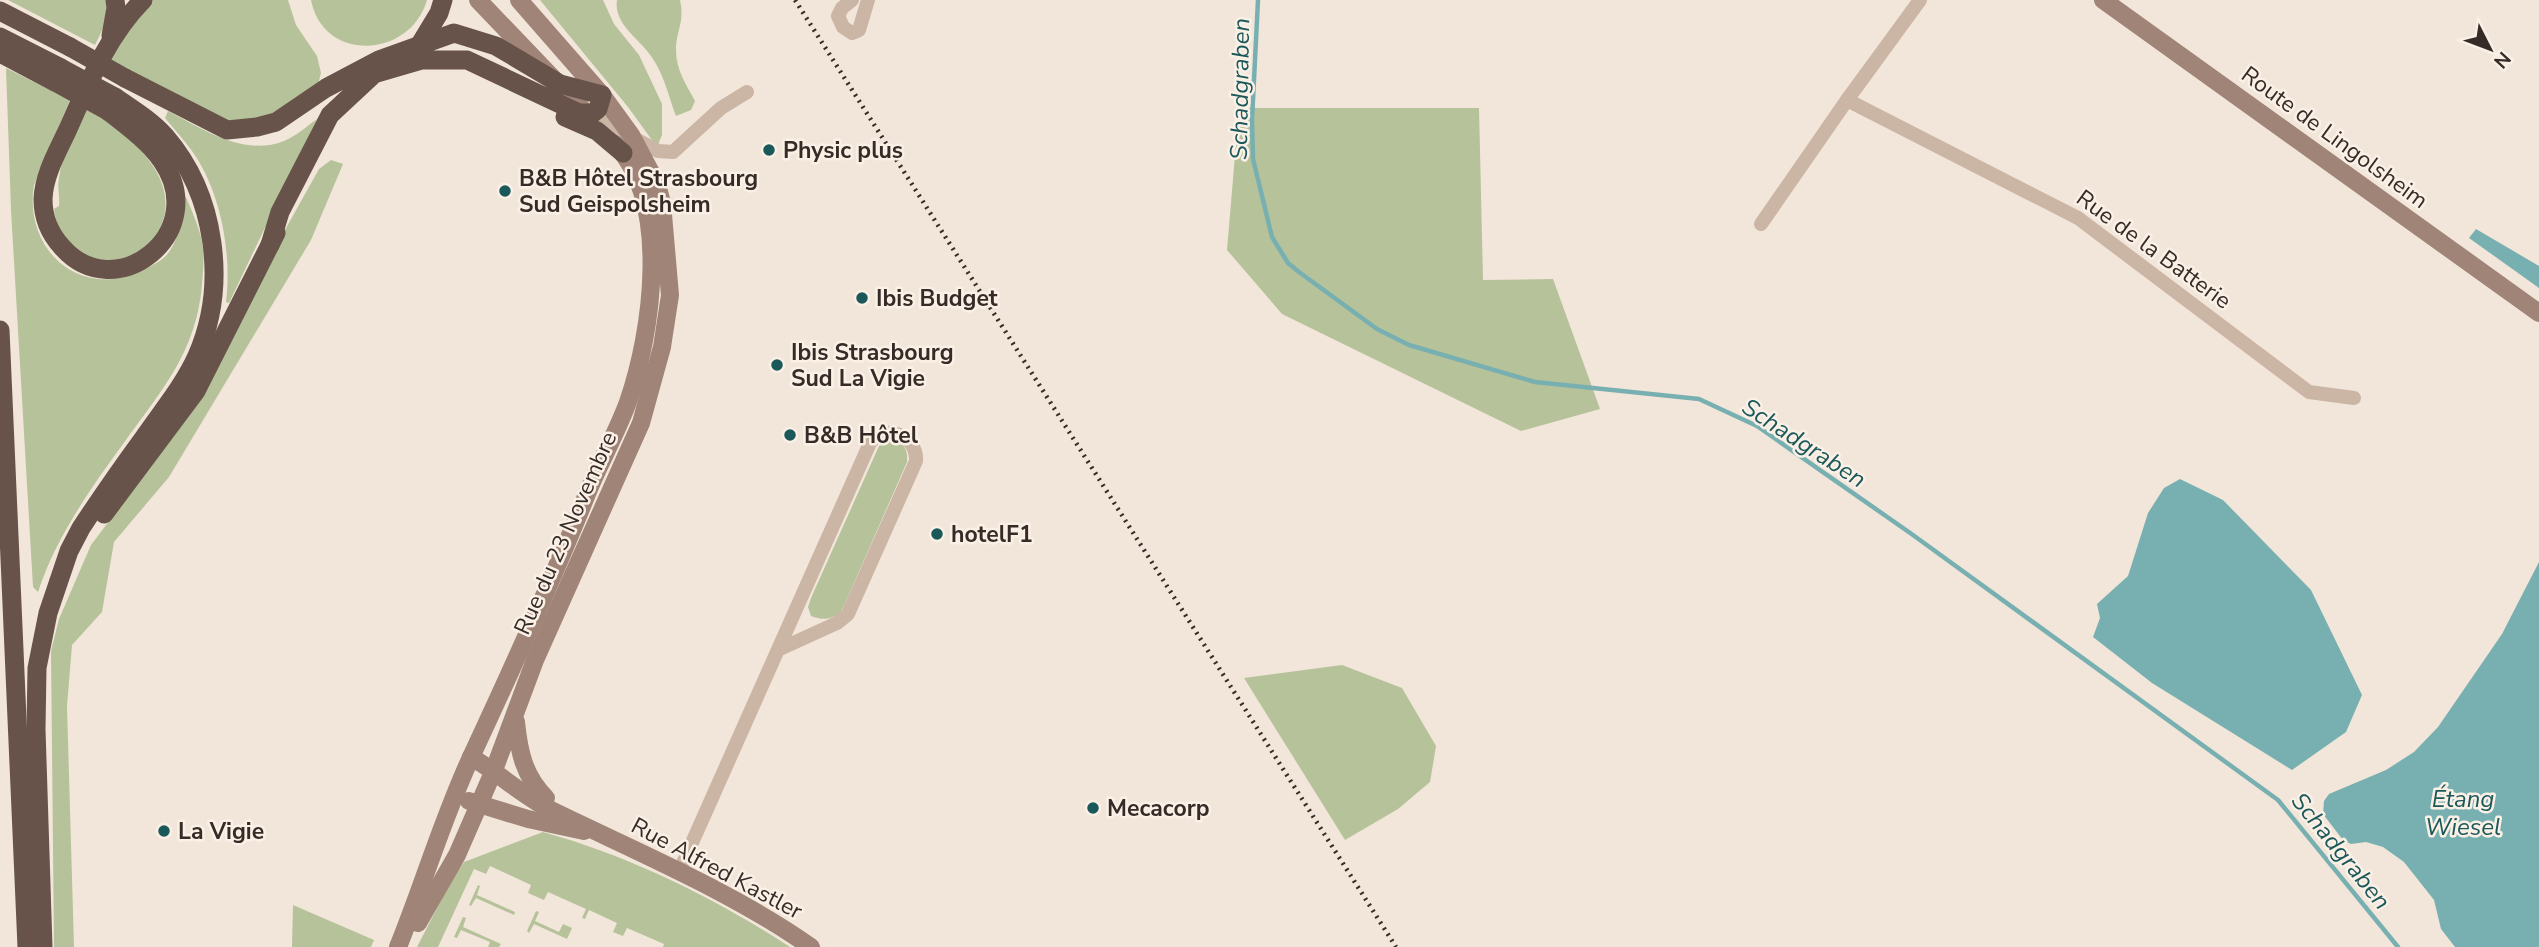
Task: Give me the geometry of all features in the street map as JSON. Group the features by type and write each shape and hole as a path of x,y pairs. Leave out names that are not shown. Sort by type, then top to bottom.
{"highway":[{"path":"111,41 115,0"},
{"path":"111,104 163,162 177,200 172,226 159,248 130,265 98,269 81,263 56,241 44,213 43,197 49,169 111,41 143,0"},
{"path":"419,46 439,13 443,0"},
{"path":"0,11 227,130 276,122 326,88 379,60 454,33 496,46 560,84 601,95 598,109 593,113 579,113 467,60 422,60 374,74 330,115 280,212 270,245"},
{"path":"0,37 31,62"},
{"path":"0,53 31,62 111,104 140,114 164,136 181,159 208,219 213,244 212,302 204,337 186,378 81,528 62,571 48,613 37,668 36,729 43,947"},
{"path":"62,571 196,391 270,245 339,121 379,84 419,74 467,73 628,144"},
{"path":"0,330 27,947"}],"main road":[{"path":"478,0 586,113 628,144"},
{"path":"398,947 471,757 498,704 556,574 628,401 648,328 650,230 642,188 628,144 601,95 519,0"},
{"name":"Route de Lingolsheim","path":"2103,0 2539,313"},
{"name":"Rue du 23 Novembre","path":"404,947 457,855 495,770 535,660 641,424 662,347 670,295 662,203 657,184 628,144"},
{"path":"515,716 519,754 532,784 567,816"},
{"name":"Rue Alfred Kastler","path":"471,757 495,770 551,810 753,910 811,947"},
{"name":"Rue Alfred Kastler","path":"456,795 478,805 544,824 599,834"}],"street":[{"path":"852,0 842,8 838,16 843,27 852,33 859,30 868,0"},
{"path":"1761,224 1846,100 1920,0"},
{"path":"628,144 673,152 721,108 747,92"},
{"name":"Rue de la Batterie","path":"1846,100 2078,219 2309,392 2354,398"},
{"path":"679,872 870,443 876,435 883,432 891,432 909,440 916,448 916,461 848,614 837,623 779,649"}],"green space":[{"path":"8,0 107,0 106,22 95,45"},
{"path":"150,0 288,0 296,25 317,56 321,73 317,89 289,122 225,122 108,59"},
{"path":"311,0 427,0 418,20 403,34 386,43 367,46 348,43 332,35 319,21"},
{"path":"540,0 603,0 614,24 639,55 662,104 662,135 657,147 628,107"},
{"path":"617,0 680,0 676,57 682,77 695,101 691,110 676,116 657,65 619,17"},
{"path":"6,68 70,100 34,185 33,209 38,230 47,249 61,264 78,274 98,279 119,278 153,265 164,258 176,240 181,200 186,197 199,230 204,263 198,309 184,351 163,388 74,515 45,572 38,592 33,587 11,210"},
{"path":"1239,108 1479,108 1483,280 1553,279 1600,409 1521,431 1282,314 1227,250"},
{"path":"85,109 108,117 123,128 143,153 162,185 165,214 154,238 134,254 110,261 85,257 65,241 54,209 59,206 58,181 63,160"},
{"path":"168,111 209,133 253,146 284,141 317,119 229,303 226,302 226,244 217,204 202,167 165,118"},
{"path":"331,160 343,164 311,240 169,477 114,542 102,612 72,645 67,706 74,947 54,947 51,651 59,619 91,545 160,454 319,169"},
{"path":"890,440 899,442 904,447 907,462 843,608 828,618 811,616 808,607 811,598 879,446"},
{"path":"1342,665 1402,688 1436,746 1430,782 1398,809 1345,840 1244,678"},
{"path":"543,832 608,853 671,880 702,895 790,947 663,947 664,944 627,928 623,936 613,932 617,923 589,910 585,919 582,918 586,909 548,892 544,900 528,893 531,885 490,866 486,874 474,869 438,947 417,947 451,881 464,862"},
{"path":"478,885 477,895 515,912 514,915 476,898 471,906 469,905"},
{"path":"293,905 374,940 371,947 292,947"},
{"path":"536,911 539,912 535,921 559,932 563,924 572,928 567,939 534,924 529,933 527,931"},
{"path":"463,917 466,918 463,927 501,944 499,947 488,947 490,942 461,930 457,938 454,937"}],"water":[{"path":"2476,229 2539,266 2539,288 2469,238"},
{"path":"2180,479 2223,500 2311,590 2362,695 2346,732 2292,770 2152,683 2093,637 2100,618 2097,604 2128,576 2148,513 2164,488"},
{"name":"Étang Wiesel","path":"2539,562 2539,947 2455,947 2441,929 2434,900 2404,862 2383,847 2366,842 2351,844 2343,840 2323,814 2324,801 2329,794 2386,770 2414,752 2438,727 2502,634"}],"waterway":[{"name":"Schadgraben","path":"1258,0 1252,120 1253,159 1272,237 1288,263 1377,329 1409,345 1535,382 1699,399 1757,426 1913,535 2278,800 2398,947"}],"railway":[{"path":"795,0 1396,947"}],"place":[{"name":"Physic plus","path":"769,150"},
{"name":"B&B Hôtel Strasbourg Sud Geispolsheim","path":"505,191"},
{"name":"Ibis Budget","path":"862,298"},
{"name":"Ibis Strasbourg Sud La Vigie","path":"777,365"},
{"name":"B&B Hôtel","path":"790,435"},
{"name":"hotelF1","path":"937,534"},
{"name":"Mecacorp","path":"1093,808"},
{"name":"La Vigie","path":"164,831"}]}
